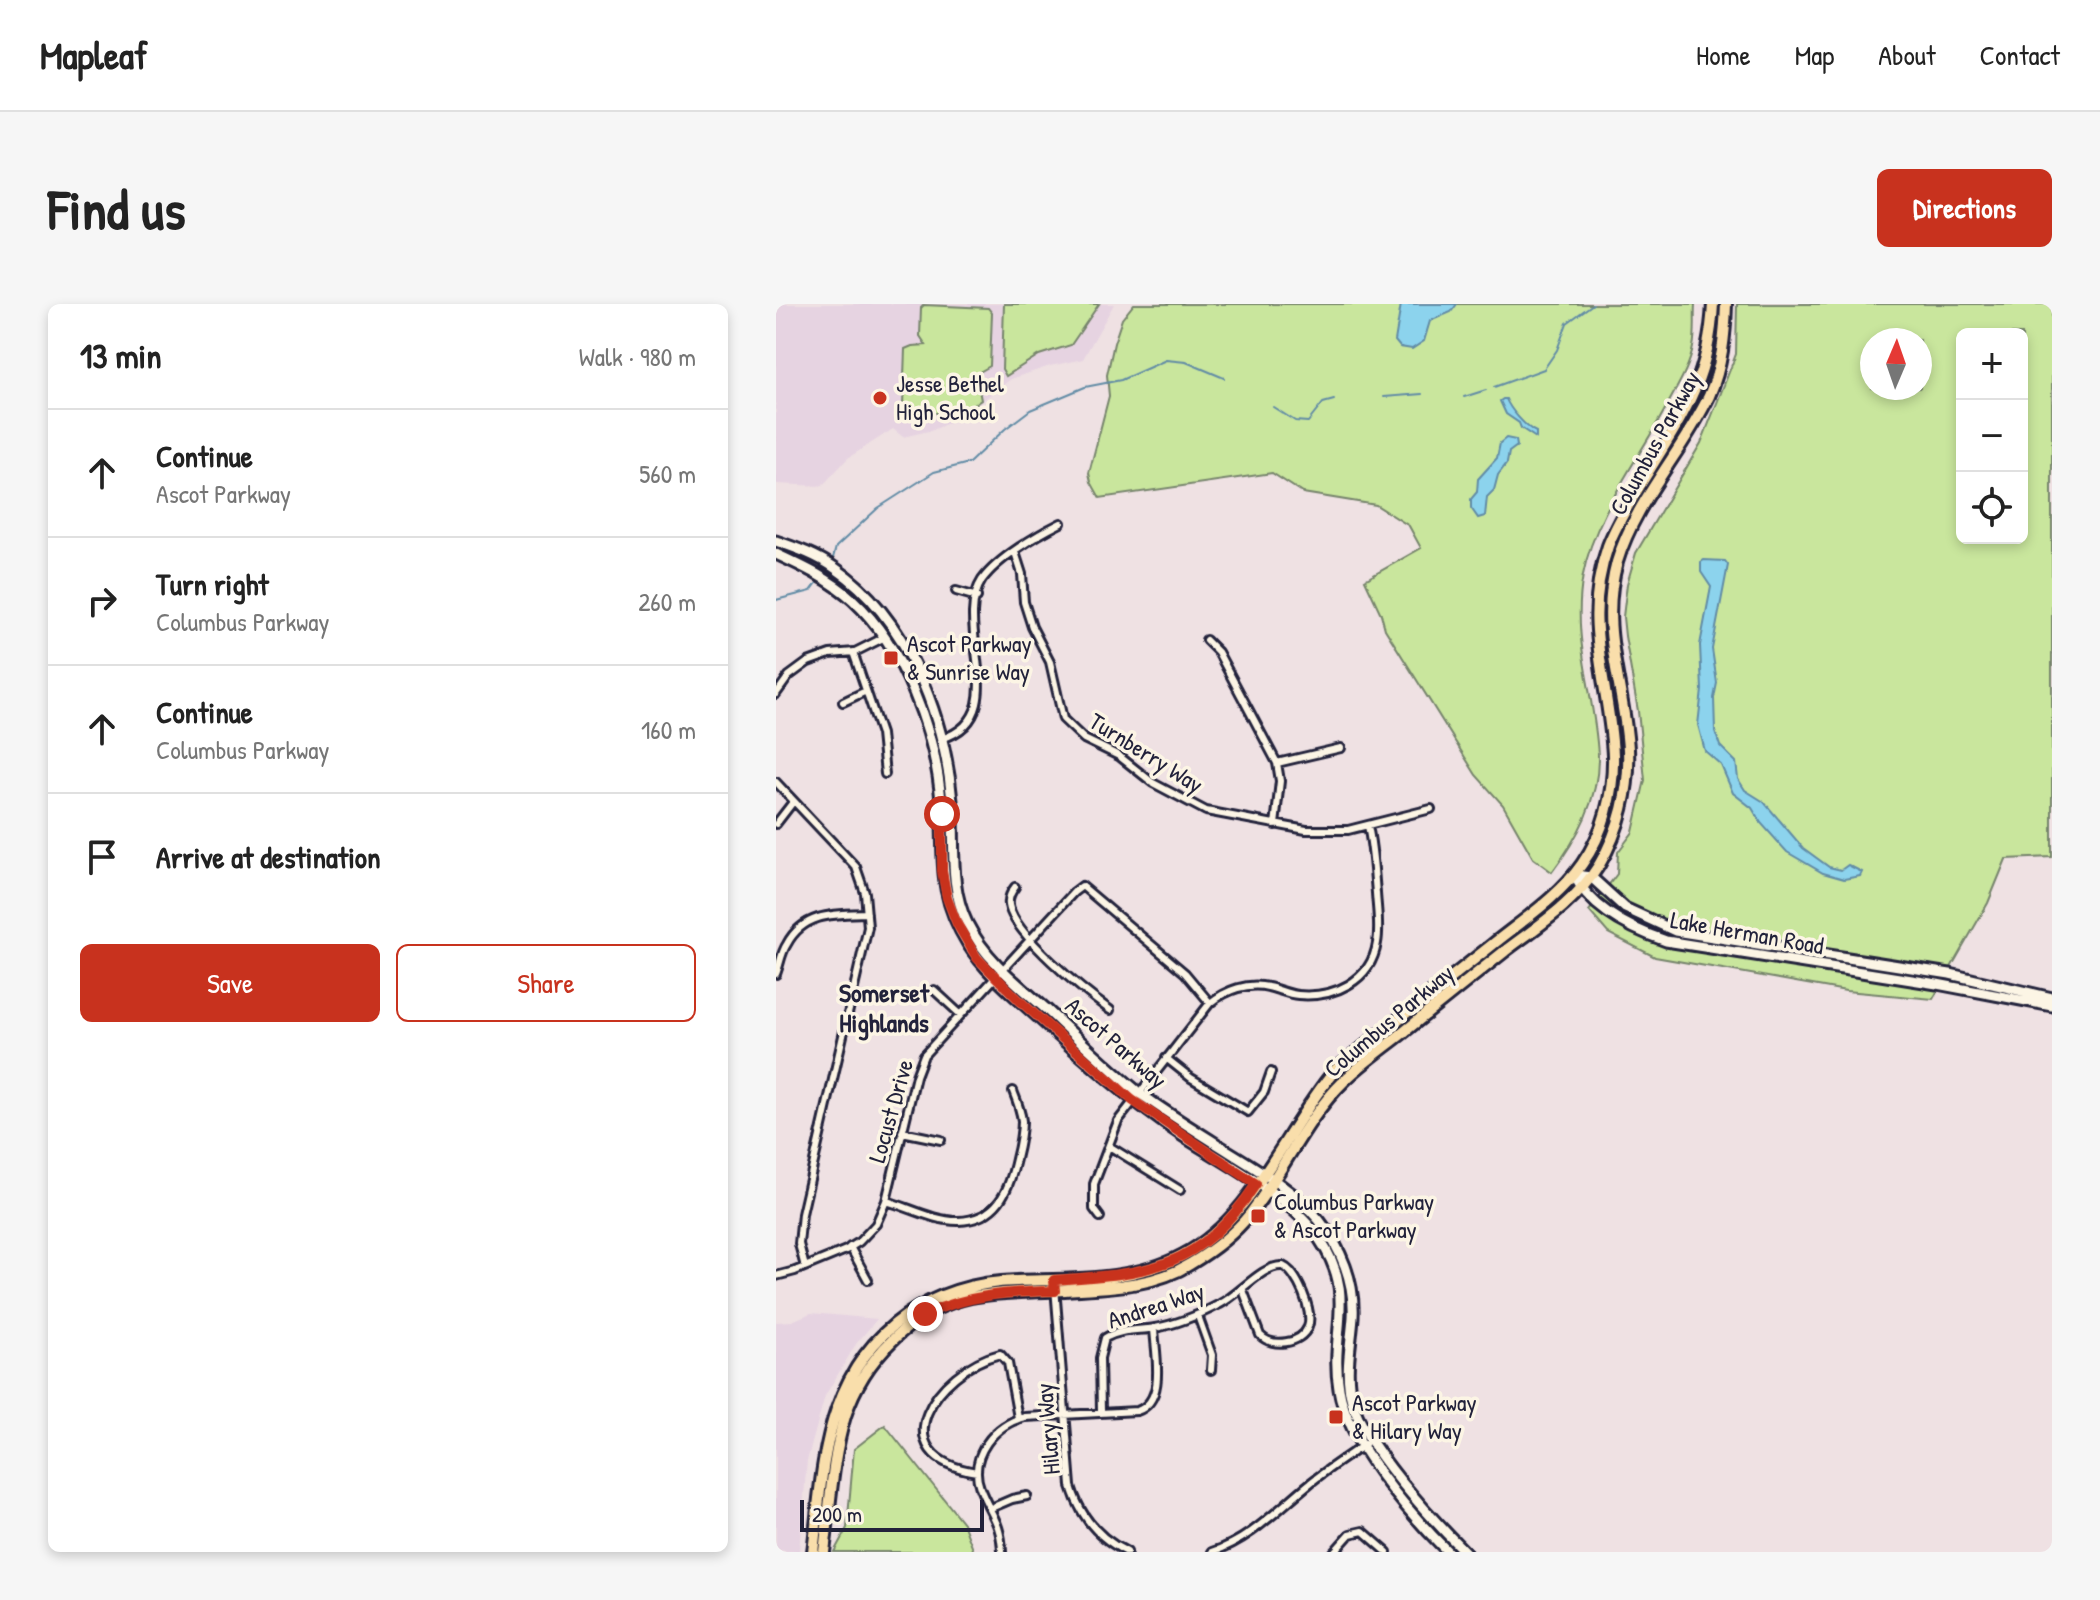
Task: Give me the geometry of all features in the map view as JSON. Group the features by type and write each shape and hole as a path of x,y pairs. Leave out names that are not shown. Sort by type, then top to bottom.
{"main road":[{"name":"Columbus Parkway","path":"1264,1182 1315,1094 1335,1070 1550,899 1574,875 1588,855 1607,810 1613,774 1611,737 1595,624 1602,565 1622,516 1689,405 1708,354 1713,304"},
{"name":"Columbus Parkway","path":"824,1552 839,1441 846,1413 881,1353 915,1321 951,1303 993,1293 1133,1273 1166,1264 1186,1254 1226,1224 1264,1182 1345,1080 1581,890 1591,877 1612,839 1627,782 1628,747 1609,626 1613,581 1624,543 1635,521 1710,394 1720,362 1726,304"},
{"name":"Ascot Parkway","path":"776,541 825,562 854,582 881,610 921,681 935,741 941,798 942,871 947,898 963,936 977,958 999,974 1135,1096 1264,1182 1308,1224 1327,1251 1336,1272 1342,1310 1338,1388 1347,1420 1361,1447 1448,1552"},
{"name":"Ascot Parkway","path":"776,554 812,571 861,608 884,637 935,741"},
{"path":"1574,875 1591,877"},
{"name":"Lake Herman Road","path":"1574,875 1581,890 1625,923 1666,941 1937,984 2052,1006"},
{"name":"Lake Herman Road","path":"1591,877 1625,908 1675,931 1950,974 2052,998"},
{"name":"Ascot Parkway","path":"1264,1182 1291,1194 1317,1218 1335,1242 1346,1268 1353,1303 1348,1363 1349,1387 1356,1413 1370,1441 1465,1552"},
{"name":"Columbus Parkway","path":"813,1552 828,1443 837,1409 859,1364 883,1336 927,1301 962,1288 1010,1281 1055,1285"}],"street":[{"path":"935,741 951,736 967,722 977,705 979,664 972,622 982,581 1015,552 1061,523"},
{"name":"Turnberry Way","path":"1015,552 1022,574 1024,602 1032,627 1050,662 1063,719 1084,739 1119,756 1153,783 1206,811 1329,832 1368,826 1431,809"},
{"path":"956,591 977,597"},
{"path":"776,694 789,676 808,662 830,654 853,652 895,632"},
{"path":"1206,640 1218,652 1277,763 1280,781 1275,825"},
{"path":"853,652 881,734 885,774"},
{"path":"843,702 866,691"},
{"path":"1277,763 1341,748"},
{"path":"776,782 856,867 865,893 867,913 866,939 802,1214 799,1244 805,1267"},
{"path":"776,824 793,802"},
{"path":"1100,1217 1094,1209 1093,1193 1118,1121 1210,1003 1225,992 1251,986 1268,987 1293,995 1327,995 1341,990 1364,972 1378,941 1368,826"},
{"name":"Locust Drive","path":"776,1276 850,1247 876,1224 886,1201 916,1076 924,1055 1082,886 1185,973 1210,1003"},
{"path":"1015,887 1010,894 1009,905 1021,932 1110,1010"},
{"path":"776,974 792,934 807,922 827,914 867,913"},
{"path":"934,990 960,1014"},
{"path":"1166,1058 1191,1078 1248,1112 1264,1092 1271,1072"},
{"path":"886,1201 941,1220 960,1221 985,1214 1000,1205 1008,1190 1021,1136 1022,1119 1013,1091"},
{"path":"902,1132 941,1140"},
{"path":"1109,1146 1180,1190"},
{"path":"850,1247 868,1280"},
{"name":"Andrea Way","path":"1101,1412 1100,1358 1105,1338 1113,1333 1154,1328 1198,1316 1243,1290 1267,1268 1278,1265 1287,1267 1296,1276 1309,1323 1301,1336 1279,1344 1265,1340 1260,1335 1243,1290"},
{"name":"Hilary Way","path":"1055,1285 1067,1461 1076,1503 1091,1526 1127,1552"},
{"path":"1198,1316 1212,1355 1211,1370"},
{"path":"1002,1552 1001,1536 980,1489 977,1472 988,1440 1001,1427 1018,1418 1137,1411 1146,1407 1153,1400 1156,1386 1154,1328"},
{"path":"977,1472 944,1463 928,1448 925,1423 942,1390 972,1363 1000,1354 1008,1363 1018,1418"},
{"path":"1212,1552 1246,1536 1311,1482 1370,1441"},
{"path":"991,1508 1027,1496"},
{"path":"1334,1552 1350,1534 1363,1531 1387,1552"}],"shaded area":[{"name":"Jesse Bethel High School","path":"776,304 1114,304 1083,359 1011,379 959,418 933,430 903,437 893,429 848,458 822,486 776,484"},
{"path":"811,1313 877,1319 856,1344 825,1396 807,1461 799,1552 776,1550 776,1322 792,1321"}],"green space":[{"path":"1004,304 1099,304 1071,345 1039,355 1006,376 1002,369"},
{"path":"1134,304 1695,304 1694,342 1686,368 1597,530 1583,575 1580,623 1596,733 1597,772 1585,818 1552,872 1533,858 1503,805 1476,775 1385,629 1365,580 1421,548 1409,526 1376,505 1303,493 1272,473 1100,498 1089,473 1109,396 1107,375 1114,343 1122,319"},
{"path":"1737,304 2052,304 2052,857 2006,859 1988,903 1933,999 1846,991 1655,957 1608,933 1589,911 1617,874 1618,852 1633,832 1645,780 1623,617 1627,584 1636,553 1701,443 1736,354"},
{"path":"924,305 988,308 992,313 990,366 976,374 981,400 961,414 911,412 903,406 905,349 926,345 920,336 921,308"},
{"path":"885,1425 963,1523 974,1552 834,1552 847,1528 854,1449"}],"water":[{"path":"1401,304 1457,304 1451,312 1430,321 1424,341 1412,349 1400,347 1395,341"},
{"path":"1503,399 1536,432 1536,438 1506,414 1500,401"},
{"path":"1506,438 1516,440 1517,446 1509,452 1494,490 1487,497 1485,516 1478,518 1471,508 1471,499 1477,492 1478,479 1497,458 1500,443"},
{"path":"1725,561 1728,565 1712,649 1717,683 1715,731 1720,746 1736,762 1738,779 1745,790 1764,802 1803,848 1829,867 1841,870 1848,865 1862,872 1860,876 1844,879 1823,873 1787,852 1752,808 1733,793 1721,765 1705,751 1698,725 1702,690 1700,645 1711,587 1701,572 1701,562"}],"waterway":[{"path":"1494,387 1544,369 1557,350 1567,323 1593,304"},
{"path":"832,562 836,547 878,508 934,472 969,463 1030,410 1085,387 1121,380 1166,360 1186,362 1224,378"},
{"path":"1464,397 1486,390"},
{"path":"1384,397 1422,394"},
{"path":"1273,407 1295,421 1308,422 1323,403 1334,400"},
{"path":"776,600 811,591 819,580"}],"place":[{"name":"Jesse Bethel High School","path":"880,398"},
{"name":"Ascot Parkway & Sunrise Way","path":"891,658"},
{"name":"Columbus Parkway & Ascot Parkway","path":"1258,1216"},
{"name":"Ascot Parkway & Hilary Way","path":"1336,1417"}],"district":[{"name":"Somerset Highlands","path":"884,1008"}],"route":[{"path":"925,1314 951,1303 993,1293 1055,1291 1054,1280 1133,1273 1166,1264 1186,1254 1226,1224 1256,1184 1132,1100 1020,1001 977,958 957,924 947,898 942,871 942,814"}]}
